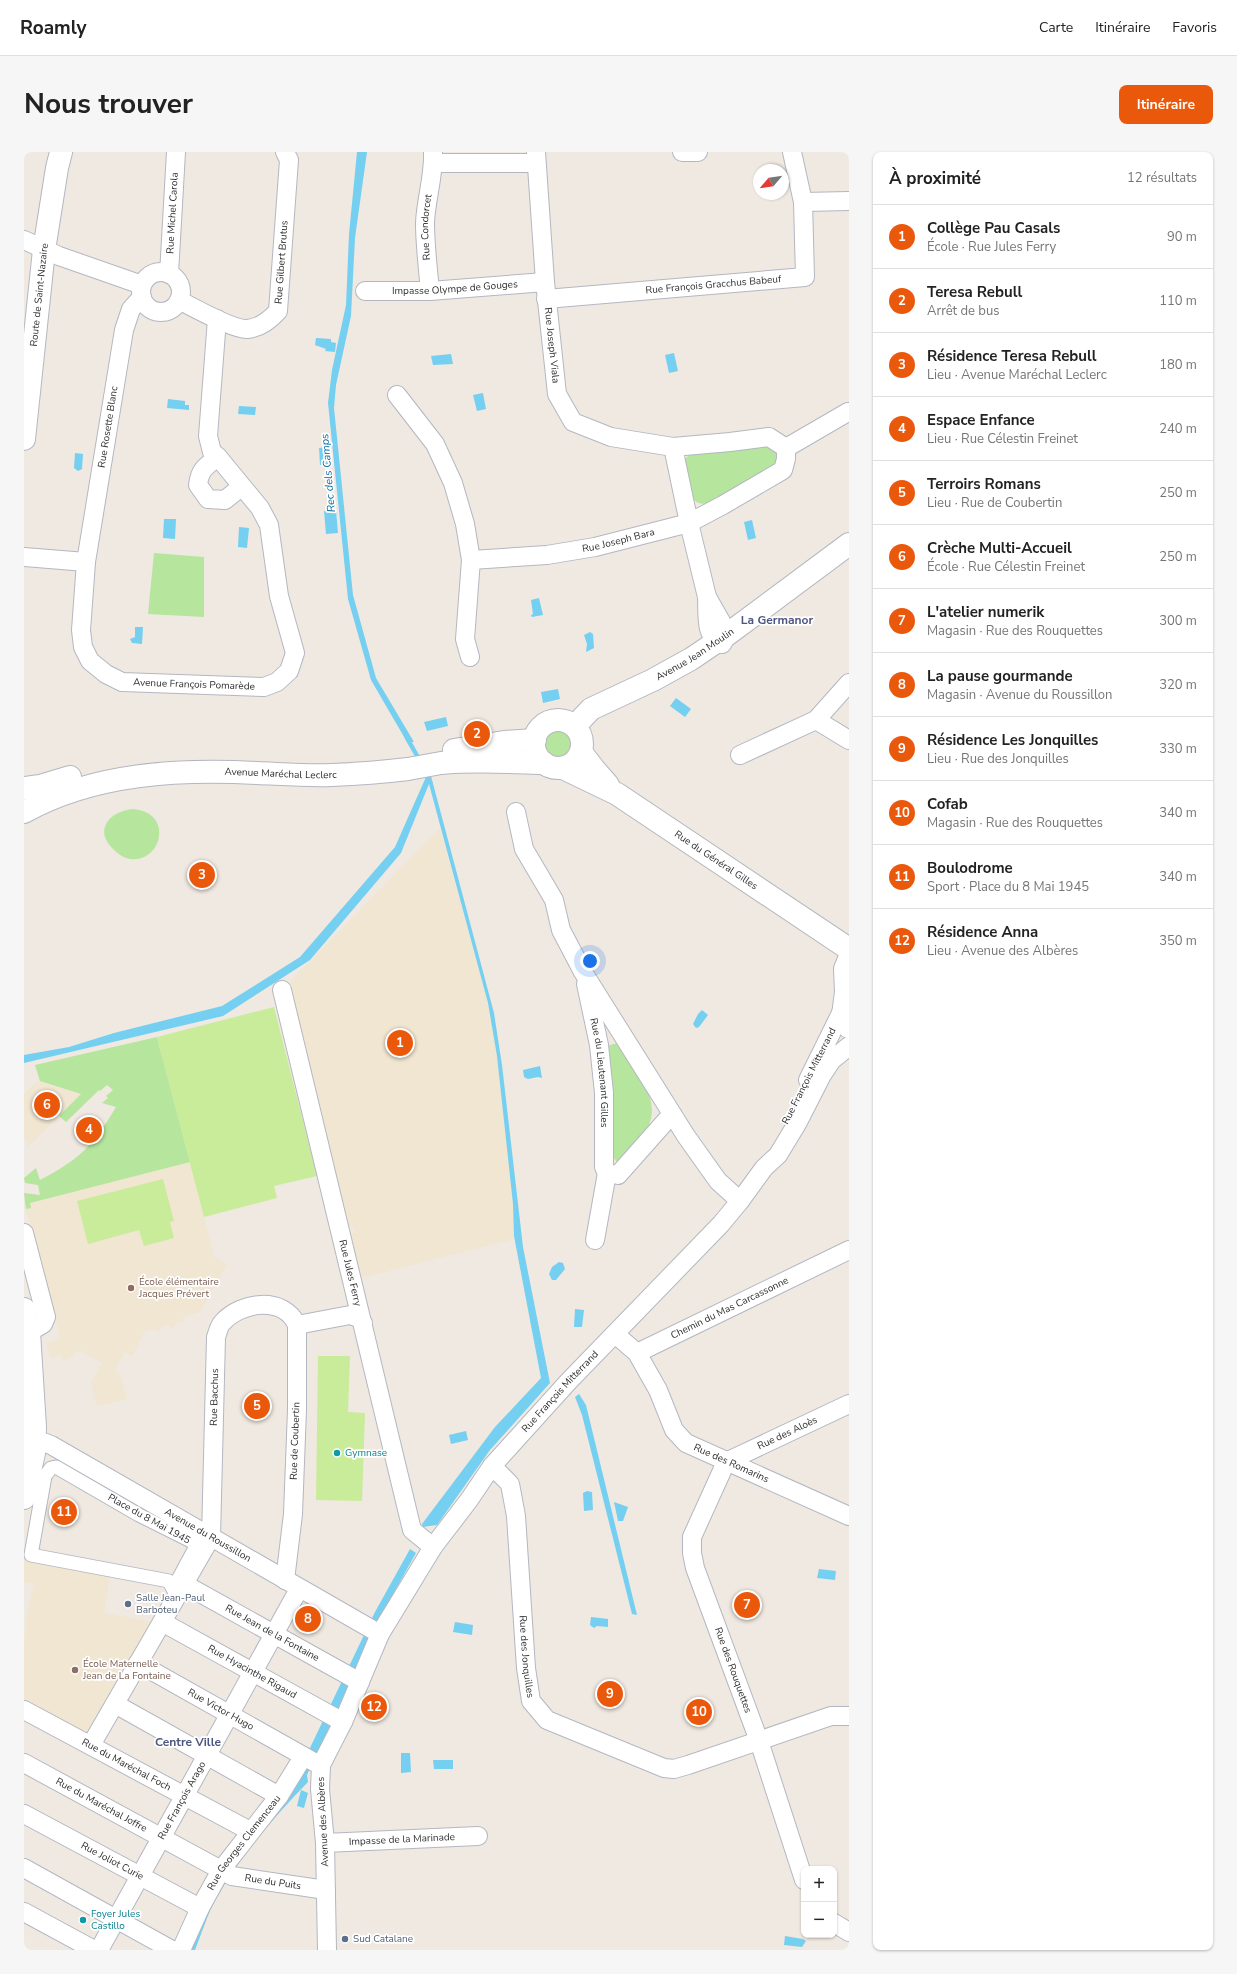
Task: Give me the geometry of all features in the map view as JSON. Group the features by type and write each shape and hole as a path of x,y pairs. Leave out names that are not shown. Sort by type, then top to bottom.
{"main road":[{"name":"Route de Saint-Nazaire","path":"24,321 44,169 54,152"},
{"name":"Route de Saint-Nazaire","path":"24,439 33,245 61,152"},
{"name":"Avenue Jean Moulin","path":"723,644 849,544"},
{"name":"Avenue Jean Moulin","path":"579,739 591,709 654,680 691,659 723,644 849,563"},
{"path":"563,720 579,739 574,762 553,766 537,755 535,740 540,728 550,721 563,720"},
{"name":"Rue du Général Gilles","path":"579,739 594,769 617,794"},
{"name":"Avenue Maréchal Leclerc","path":"24,812 54,796 81,788 127,778 175,773 257,773 298,776 333,775 405,762 438,758 504,742 535,740"},
{"name":"Avenue Maréchal Leclerc","path":"438,758 553,766"},
{"name":"Avenue Maréchal Leclerc","path":"24,788 40,786 84,774 120,767 186,760 335,763 405,762"},
{"name":"Rue du Général Gilles","path":"553,766 617,794 814,927 848,959"},
{"path":"846,1017 848,959"},
{"path":"24,1309 29,1332 34,1446 24,1498"}],"street":[{"name":"Rue Michel Carola","path":"170,274 176,152"},
{"name":"Rue Gilbert Brutus","path":"179,300 217,319 246,329 260,326 271,320 278,311 289,160 285,152"},
{"path":"682,152 698,152"},
{"path":"792,152 803,202 849,201"},
{"name":"Rue Condorcet","path":"430,291 425,224 427,197 433,158 536,158 542,233"},
{"name":"Rue François Gracchus Babeuf","path":"546,290 805,276 803,202"},
{"name":"Rue Joseph Viala","path":"542,233 546,290 557,394 573,422 611,437 673,447 769,437 786,448"},
{"path":"33,245 109,274 142,291"},
{"path":"157,272 170,274 175,277 181,288 179,300 169,310 156,311 145,303 142,291 146,279 157,272"},
{"name":"Impasse Olympe de Gouges","path":"365,291 546,290"},
{"name":"Rue Rosette Blanc","path":"86,562 124,330 131,309 142,291"},
{"name":"Avenue François Pomarède","path":"86,562 82,630 83,647 90,661 106,674 122,682 142,684 264,687 278,682 289,671 295,653 279,596 269,525 260,508 218,457 212,452 208,436 217,319"},
{"path":"397,395 435,444 453,483 465,524 471,560 465,639 470,657"},
{"path":"689,523 783,470 786,459 786,448 848,412"},
{"path":"673,447 707,597 723,644"},
{"path":"218,457 202,470 200,475 198,485 208,499 225,500 242,487"},
{"name":"Rue Joseph Bara","path":"471,560 547,555 595,547 689,523"},
{"path":"24,557 86,562"},
{"path":"740,755 816,720 849,683"},
{"path":"816,720 849,740"},
{"name":"Rue du Lieutenant Gilles","path":"516,812 524,849 554,900 561,930 583,972 672,1114 718,1181 740,1201"},
{"name":"Rue du Lieutenant Gilles","path":"583,972 599,1045 604,1093 604,1167 607,1173 595,1240"},
{"name":"Rue Jules Ferry","path":"282,990 412,1530 433,1547"},
{"name":"Rue François Mitterrand","path":"764,1168 768,1152 846,1017"},
{"name":"Rue François Mitterrand","path":"380,1634 433,1547 469,1500 492,1466 568,1382 721,1224 764,1168 778,1156 798,1122 822,1074 832,1060 849,1046"},
{"path":"607,1173 618,1175 672,1114"},
{"path":"24,1232 46,1317 43,1324 29,1332"},
{"name":"Chemin du Mas Carcassonne","path":"637,1353 849,1250"},
{"name":"Rue Bacchus","path":"211,1537 216,1337 221,1324 238,1310 267,1305 281,1309 294,1319 297,1325"},
{"path":"297,1325 345,1315 355,1316 363,1322"},
{"name":"Rue de Coubertin","path":"292,1584 297,1403 297,1325"},
{"path":"615,1334 637,1353"},
{"name":"Rue des Romarins","path":"637,1353 658,1390 674,1430 686,1443 849,1516"},
{"name":"Rue des Aloès","path":"726,1462 849,1404"},
{"name":"Avenue du Roussillon","path":"34,1446 51,1445 380,1634"},
{"name":"Rue des Rouquettes","path":"726,1462 692,1538 692,1554 695,1568 759,1741 801,1871"},
{"name":"Rue des Jonquilles","path":"492,1466 510,1484 516,1516 526,1668 531,1701 547,1720 664,1768 674,1769 831,1716 849,1716"},
{"name":"Place du 8 Mai 1945","path":"56,1467 139,1515 193,1542 195,1545 195,1548 173,1589 169,1581 30,1556 45,1476 51,1468 56,1467"},
{"path":"91,1745 211,1537"},
{"name":"Rue Jean de la Fontaine","path":"184,1584 360,1682"},
{"name":"Rue François Arago","path":"99,1950 274,1634 292,1584"},
{"name":"Rue Hyacinthe Rigaud","path":"162,1622 343,1722"},
{"name":"Avenue des Albères","path":"327,1950 325,1844 320,1789 322,1765 343,1722 380,1634"},
{"name":"Rue Victor Hugo","path":"138,1663 304,1756"},
{"path":"115,1704 279,1796"},
{"name":"Rue du Maréchal Foch","path":"24,1710 250,1831"},
{"path":"304,1756 322,1765"},
{"name":"Rue Georges Clemenceau","path":"181,1950 200,1908 221,1870 250,1831 279,1796 304,1756"},
{"name":"Rue du Maréchal Joffre","path":"24,1763 221,1870"},
{"name":"Rue Joliot Curie","path":"24,1814 200,1908"},
{"name":"Impasse de la Marinade","path":"325,1844 478,1836"},
{"path":"24,1868 172,1950"},
{"name":"Rue du Puits","path":"221,1870 232,1876 326,1890"},
{"path":"24,1912 94,1950"},
{"path":"837,1925 849,1932"}],"shaded area":[{"path":"440,828 488,1003 497,1056 513,1204 514,1239 362,1278 351,1235 355,1231 353,1228 350,1228 347,1218 290,982"},
{"path":"38,1081 81,1094 28,1147 24,1134 24,1094"},
{"name":"École élémentaire Jacques Prévert","path":"190,1162 214,1257 227,1264 200,1312 183,1317 184,1321 176,1323 173,1328 169,1325 161,1327 158,1332 153,1329 145,1331 132,1356 125,1352 114,1370 120,1375 127,1399 97,1406 91,1383 102,1363 81,1351 74,1353 75,1356 63,1360 62,1356 50,1358 47,1343 61,1338 26,1209 31,1208 29,1203"},
{"name":"École Maternelle Jean de La Fontaine","path":"24,1555 82,1565 110,1575 104,1613 148,1621 153,1624 92,1731 84,1733 24,1700 24,1639 27,1624 25,1623 34,1584 24,1582"}],"green space":[{"path":"771,444 778,453 776,463 724,496 706,504 697,502 691,496 683,461 692,452"},
{"path":"154,553 204,557 204,617 148,614"},
{"path":"559,725 572,730 577,743 572,756 559,761 546,756 541,743 546,730"},
{"path":"132,809 145,812 154,818 159,827 159,836 156,845 150,853 141,858 130,859 121,856 114,850 108,843 104,829 106,823 111,818 124,811"},
{"path":"274,1007 317,1176 274,1186 277,1198 204,1217 157,1037"},
{"path":"157,1037 190,1162 30,1203 31,1208 26,1209 24,1193 40,1195 38,1185 25,1183 24,1178 36,1168 40,1180 75,1158 92,1142 116,1107 102,1103 108,1098 106,1096 113,1090 107,1085 100,1091 99,1090 66,1122 59,1116 81,1094 40,1081 35,1065"},
{"path":"617,1043 645,1085 650,1096 652,1108 651,1119 646,1131 637,1143 619,1161 616,1161 612,1155 607,1048 610,1045"},
{"path":"163,1179 174,1221 170,1222 174,1238 144,1246 139,1230 88,1244 77,1201"},
{"name":"Gymnase","path":"318,1356 350,1356 348,1412 365,1413 362,1501 316,1500"}],"water":[{"path":"357,152 367,152 355,238 351,316 336,385 334,408 353,595 376,678 414,742 407,742 371,680 348,599 328,403 332,370 346,305 349,234"},
{"path":"316,338 331,339 331,342 336,343 335,352 325,351 326,349 315,345"},
{"path":"674,353 678,371 669,373 665,355"},
{"path":"451,354 453,364 433,365 431,356"},
{"path":"483,393 486,409 477,411 473,395"},
{"path":"168,399 185,401 185,405 189,405 189,410 167,408"},
{"path":"239,406 256,407 255,415 238,414"},
{"path":"327,447 329,464 320,465 319,448"},
{"path":"75,453 83,454 82,469 78,471 74,468"},
{"path":"336,510 338,533 326,534 324,511"},
{"path":"164,519 176,519 175,539 163,538"},
{"path":"752,520 756,538 748,540 744,522"},
{"path":"239,527 249,528 247,548 238,547"},
{"path":"539,598 543,615 532,617 531,600"},
{"path":"135,627 143,627 142,644 132,643 130,639 135,637"},
{"path":"590,632 593,634 594,648 586,652 587,644 584,635"},
{"path":"558,689 560,699 543,703 541,692"},
{"path":"676,698 691,709 685,717 670,706"},
{"path":"446,717 448,726 427,731 424,722"},
{"path":"431,776 494,1013 502,1065 523,1247 550,1383 490,1450 437,1525 423,1527 422,1524 495,1427 541,1378 514,1236 513,1204 497,1056 488,1003 429,784 401,853 310,960 223,1016 24,1063 24,1055 69,1047 114,1033 222,1006 300,957 395,847 426,777"},
{"path":"702,1010 708,1015 699,1027 696,1028 693,1024 698,1014"},
{"path":"540,1066 542,1078 538,1077 528,1079 524,1077 523,1070"},
{"path":"559,1262 563,1263 565,1269 556,1280 552,1280 549,1274 552,1267"},
{"path":"575,1309 584,1310 582,1327 574,1327"},
{"path":"579,1394 586,1405 637,1615 632,1614 582,1415 575,1397"},
{"path":"466,1431 468,1440 451,1444 449,1435"},
{"path":"587,1491 592,1492 593,1510 584,1511 583,1493"},
{"path":"614,1502 628,1507 623,1521 618,1521"},
{"path":"410,1549 416,1553 368,1639 369,1642 307,1775 308,1782 270,1823 247,1852 225,1883 216,1899 195,1950 186,1950 208,1898 309,1750 375,1612"},
{"path":"819,1569 836,1571 835,1580 817,1578"},
{"path":"591,1617 608,1619 608,1627 597,1626 594,1628 590,1625"},
{"path":"455,1622 473,1625 472,1635 453,1632"},
{"path":"401,1753 410,1753 411,1772 401,1773"},
{"path":"433,1760 453,1760 453,1769 434,1769"},
{"path":"301,1790 308,1793 304,1808 297,1806"},
{"path":"785,1936 803,1939 806,1941 802,1947 784,1945"}],"waterway":[{"name":"Rec dels Camps","path":"407,738 420,761"}],"place":[{"name":"Teresa Rebull","path":"477,734"},
{"name":"Résidence Teresa Rebull","path":"202,875"},
{"name":"Collège Pau Casals","path":"400,1043"},
{"name":"Crèche Multi-Accueil","path":"47,1105"},
{"name":"Espace Enfance","path":"89,1130"},
{"name":"École élémentaire Jacques Prévert","path":"131,1288"},
{"name":"Terroirs Romans","path":"257,1406"},
{"name":"Gymnase","path":"337,1453"},
{"name":"Boulodrome","path":"64,1512"},
{"name":"Salle Jean-Paul Barboteu","path":"128,1604"},
{"name":"L'atelier numerik","path":"747,1605"},
{"name":"La pause gourmande","path":"308,1619"},
{"name":"École Maternelle Jean de La Fontaine","path":"75,1670"},
{"name":"Résidence Les Jonquilles","path":"610,1694"},
{"name":"Résidence Anna","path":"374,1707"},
{"name":"Cofab","path":"699,1712"},
{"name":"Foyer Jules Castillo","path":"83,1920"},
{"name":"Sud Catalane","path":"345,1939"}],"district":[{"name":"La Germanor","path":"777,620"},
{"name":"Centre Ville","path":"188,1742"}]}
